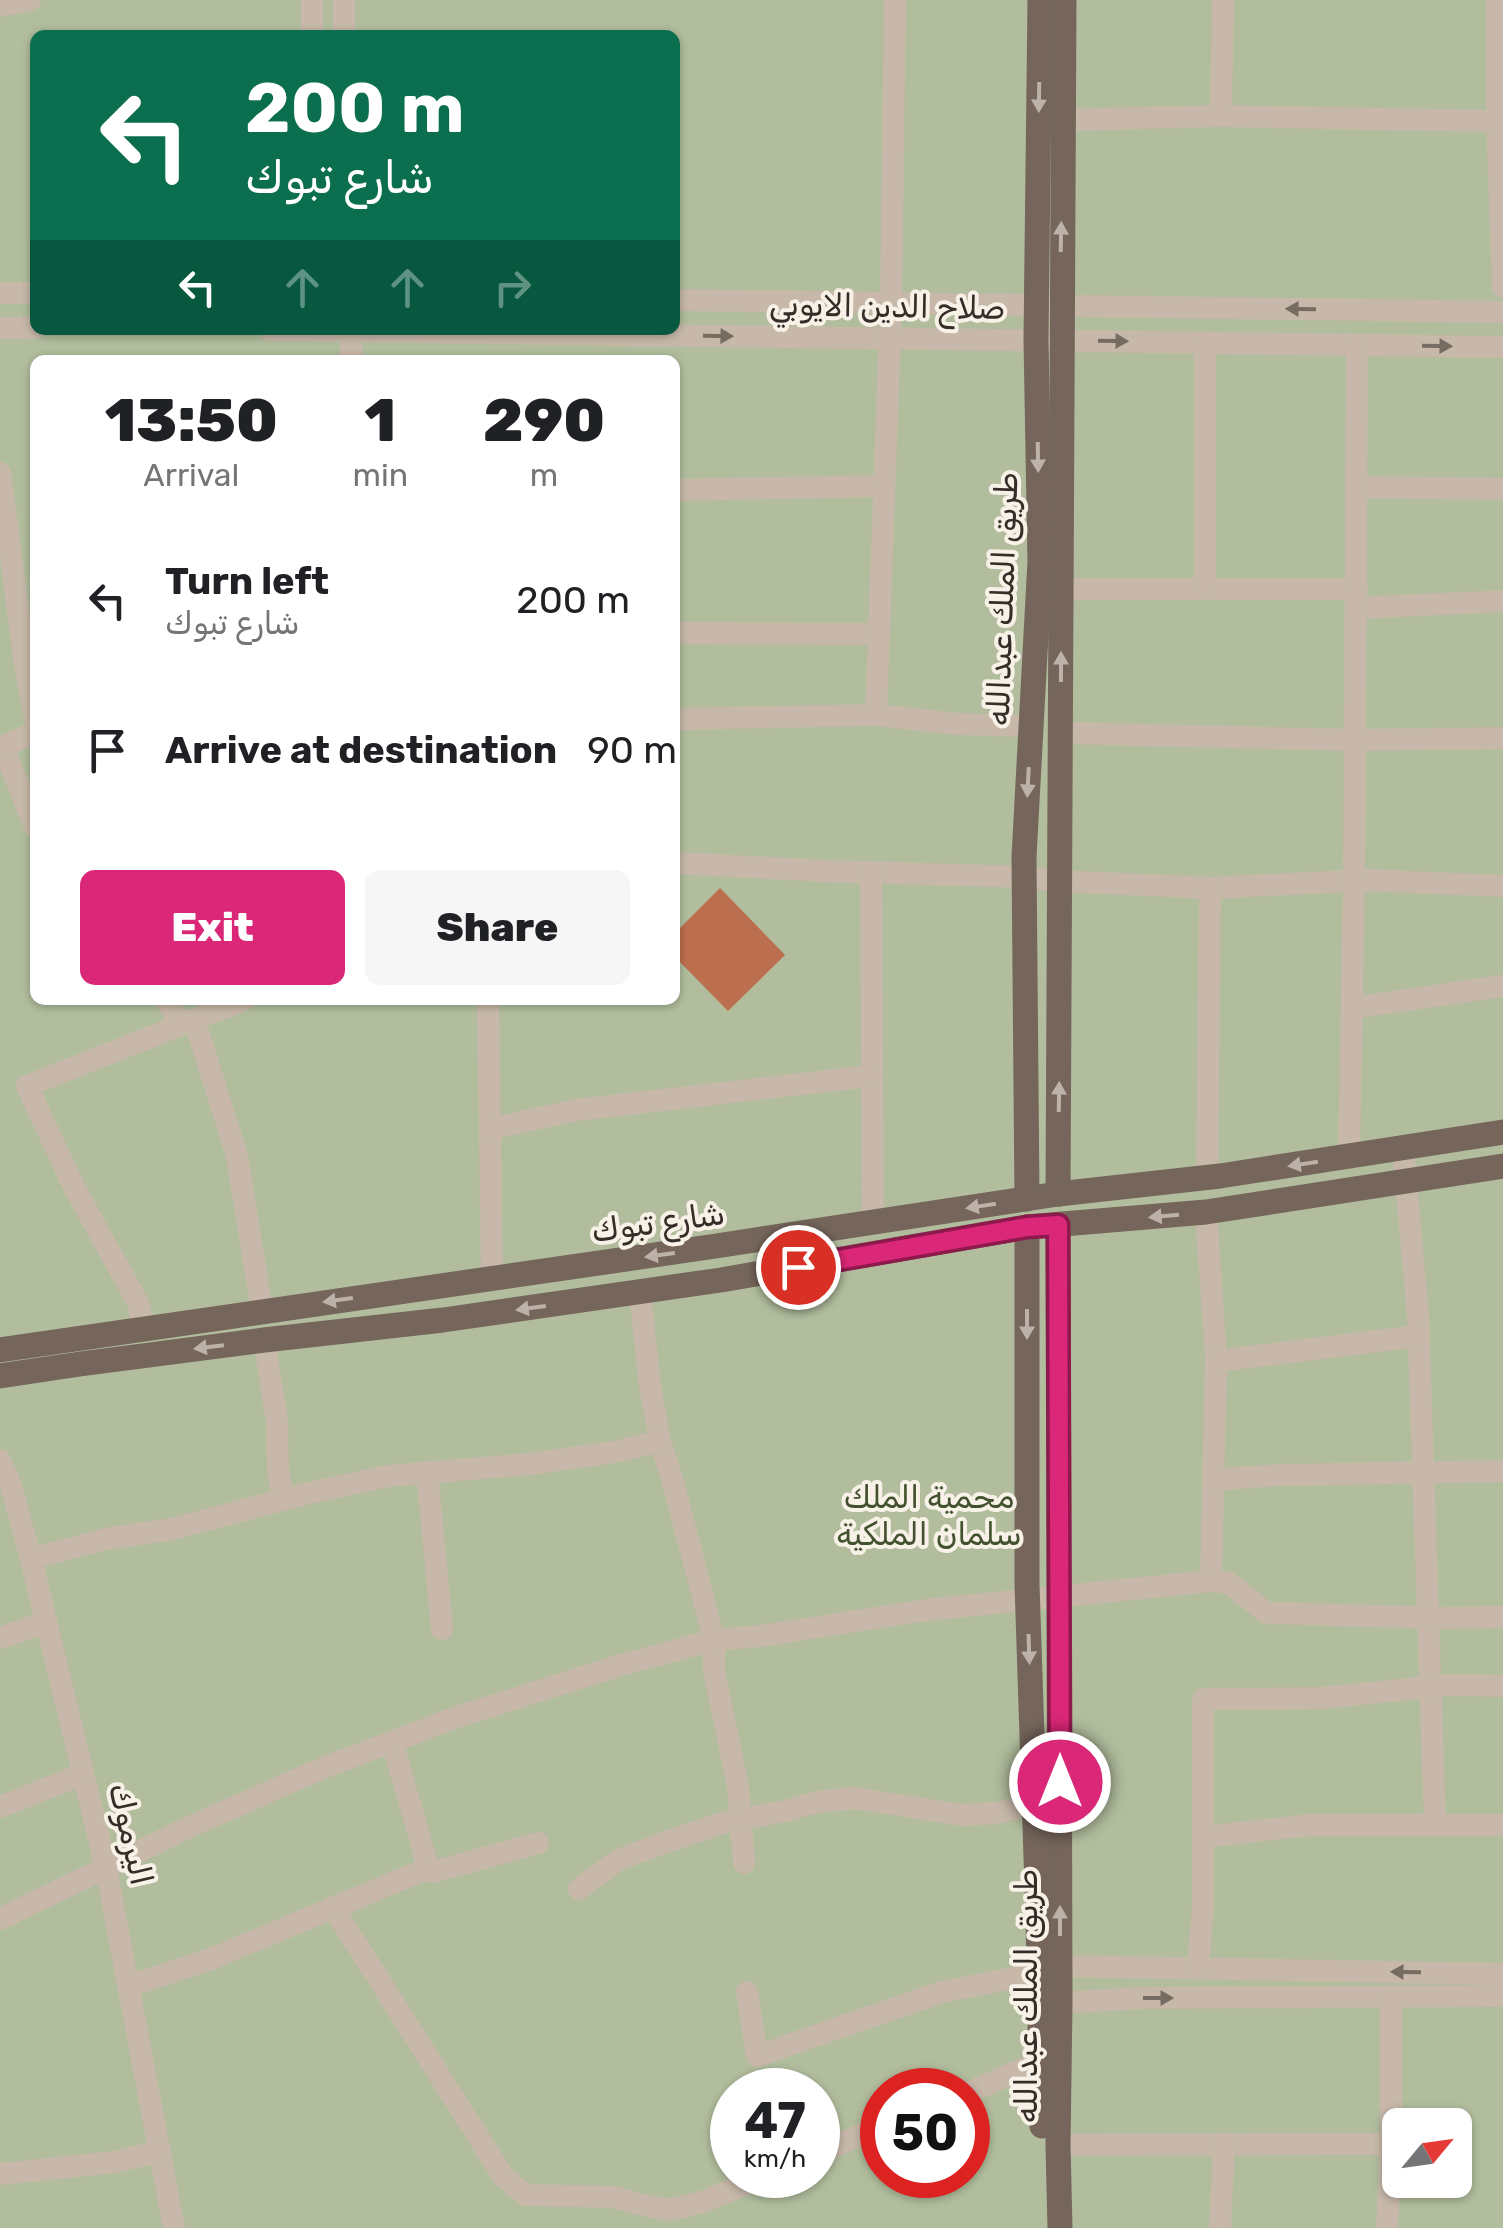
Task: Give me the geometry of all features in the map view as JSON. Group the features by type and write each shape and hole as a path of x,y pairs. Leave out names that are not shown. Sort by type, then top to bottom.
{"main road":[{"name":"طريق الملك عبدالله","path":"1027,1199 1024,876 1048,340 1040,0"},
{"name":"طريق الملك عبدالله","path":"1048,305 1062,120 1064,0"},
{"name":"طريق الملك عبدالله","path":"1048,340 1061,589 1058,1194"},
{"name":"شارع تبوك","path":"0,1350 1058,1194 1207,1178 1503,1132"},
{"name":"شارع تبوك","path":"0,1376 443,1320 721,1280 1027,1227 1206,1212 1503,1166"},
{"name":"طريق الملك عبدالله","path":"1043,2228 1040,2061 1050,1970 1059,1597 1058,1225"},
{"name":"طريق الملك عبدالله","path":"1027,1227 1027,1599 1034,1804 1050,1970 1060,2003 1060,2228"}],"street":[{"path":"0,6 30,0"},
{"path":"312,0 312,30"},
{"path":"344,0 344,30"},
{"path":"876,715 891,302 894,0"},
{"path":"1221,116 1224,0"},
{"path":"1497,0 1496,120 1503,287"},
{"path":"1062,120 1221,116 1496,120"},
{"path":"0,292 30,293"},
{"name":"صلاح الدين الايوبي","path":"680,300 1503,312"},
{"path":"0,328 30,328"},
{"name":"صلاح الدين الايوبي","path":"680,335 1503,347"},
{"path":"1205,343 1205,589"},
{"path":"1349,1156 1357,345"},
{"path":"0,473 30,692"},
{"path":"680,490 884,486"},
{"path":"1358,487 1503,489"},
{"path":"1061,589 1205,589 1503,601"},
{"path":"680,633 879,634"},
{"path":"680,720 876,715 958,724 1031,726"},
{"path":"1061,733 1355,740 1503,738"},
{"path":"30,734 1,747 30,815"},
{"path":"680,863 1024,876 1210,888 1354,880 1503,886"},
{"path":"872,873 872,1223"},
{"path":"1207,1178 1210,888"},
{"path":"1352,1008 1503,986"},
{"path":"171,1005 188,1021 237,1156 262,1310"},
{"path":"144,1329 138,1302 73,1185 27,1086 218,1005"},
{"path":"488,1005 492,1279"},
{"path":"490,1129 576,1110 870,1076"},
{"path":"1403,1148 1418,1336 1435,1825"},
{"path":"1206,1212 1216,1361 1211,1581"},
{"path":"640,1292 660,1441 714,1640 714,1671 738,1787 744,1863"},
{"path":"1216,1361 1418,1336"},
{"path":"264,1340 284,1500"},
{"path":"31,1558 105,1538 172,1529 388,1476 529,1464 660,1441"},
{"name":"اليرموك","path":"0,1460 31,1558 106,1868 174,2228"},
{"path":"1213,1480 1503,1471"},
{"path":"427,1472 442,1629"},
{"path":"0,1919 187,1828 392,1742 621,1665 714,1640 926,1610 1211,1581 1229,1582 1267,1613 1503,1617"},
{"path":"0,1638 46,1622"},
{"path":"1198,1968 1203,1699 1320,1698 1430,1687 1503,1686"},
{"path":"392,1742 429,1870"},
{"path":"0,1807 83,1774"},
{"path":"579,1889 618,1860 722,1824 818,1802 854,1798 962,1814 997,1814 1034,1804"},
{"path":"1202,1837 1310,1825 1503,1825"},
{"path":"129,1986 211,1959 426,1869 433,1872 538,1843"},
{"path":"333,1907 503,2176 525,2195 615,2197 670,2210 711,2198"},
{"path":"747,1992 756,2056 942,1992 1050,1970 1198,1968 1503,1974"},
{"path":"1390,2108 1392,1996"},
{"path":"1060,2003 1140,1998 1503,1996"},
{"path":"990,2083 1040,2061"},
{"path":"1220,2228 1224,2144"},
{"path":"1058,2145 1382,2144"},
{"path":"0,2174 115,2162 160,2151"},
{"path":"1387,2228 1388,2198"}],"green space":[{"name":"محمية الملك سلمان الملكية","path":"0,0 1503,0 1503,2228 0,2228"}],"building":[{"path":"720,888 785,955 728,1011 680,962 680,928"}],"route":[{"path":"798,1267 1058,1225 1060,1782"}]}
